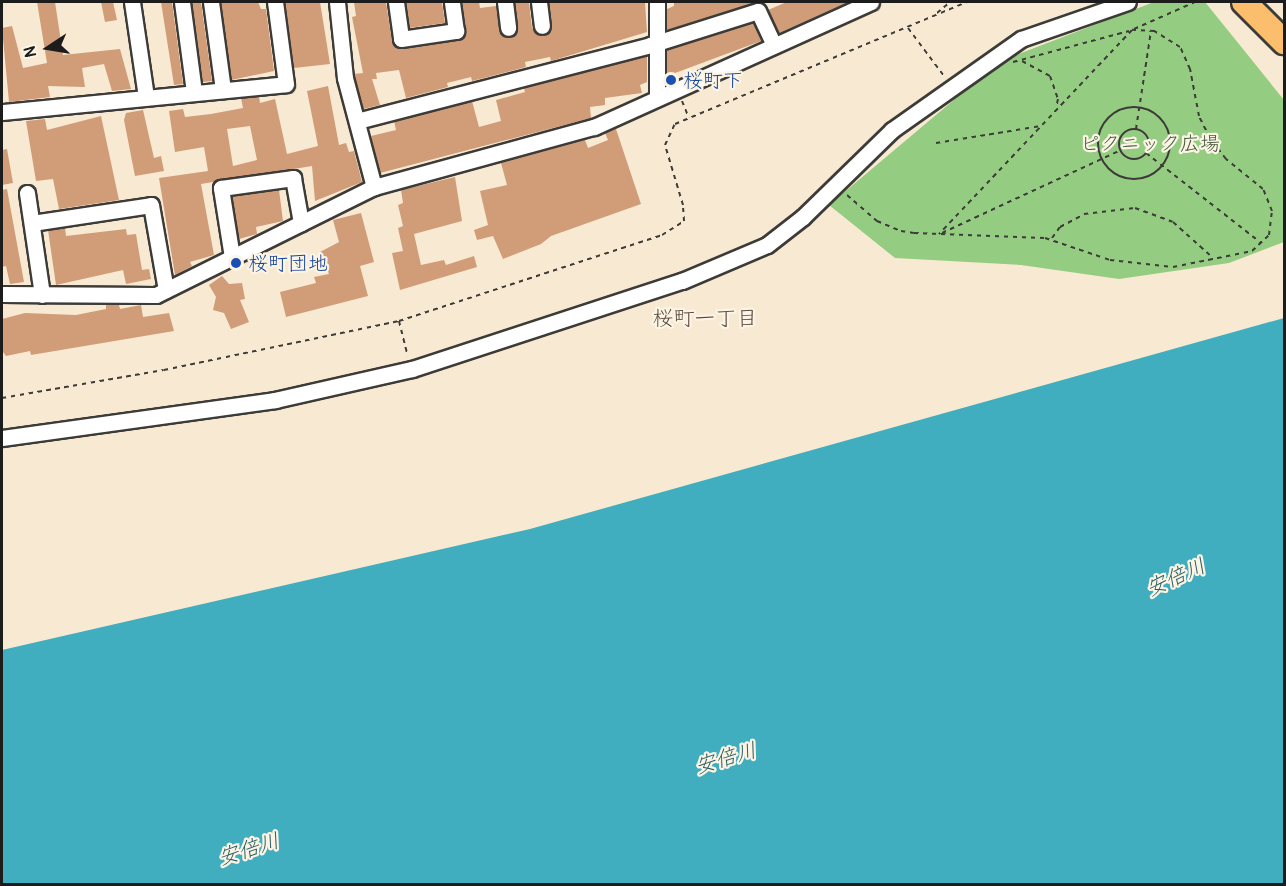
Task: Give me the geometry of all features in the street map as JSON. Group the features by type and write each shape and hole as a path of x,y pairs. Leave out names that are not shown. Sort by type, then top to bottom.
{"highway":[{"path":"1244,2 1284,42"},
{"path":"1264,2 1284,25"}],"street":[{"path":"132,2 146,97"},
{"path":"182,2 194,93"},
{"path":"211,2 223,90"},
{"path":"2,112 286,84 275,2"},
{"path":"337,2 345,78 374,187"},
{"path":"396,2 401,39 456,31 452,2"},
{"path":"505,2 508,28"},
{"path":"539,2 542,26"},
{"path":"657,2 659,42 657,97"},
{"path":"2,294 156,295 374,187 594,127 871,2"},
{"path":"2,438 275,400 412,369 682,281 767,244 835,186 892,129 1021,39 1128,2"},
{"path":"357,121 659,42 758,11 774,45"},
{"path":"232,257 221,188 293,178 302,223"},
{"path":"27,193 42,295"},
{"path":"32,223 151,205 166,290"}],"path":[{"path":"935,15 950,2"},
{"path":"2,398 164,370 399,321 513,286 677,228 684,221 684,212 665,145 675,124 967,2"},
{"path":"1004,64 1132,30 1196,2"},
{"path":"908,27 951,86"},
{"path":"835,186 888,227 939,234 1051,239 1096,256 1148,266 1189,266 1212,257 1237,256 1261,243 1269,235 1272,211 1263,189 1226,159 1210,138 1199,116 1190,69 1180,47 1151,31 1132,30 939,234"},
{"path":"1136,129 1151,31"},
{"path":"1020,61 1050,76 1058,99 1055,111"},
{"path":"1139,108 1156,115 1164,123 1169,146 1160,167 1140,178 1129,179 1108,168 1102,159 1099,135 1111,115 1122,109 1139,108"},
{"path":"936,143 1041,126"},
{"path":"1121,150 1121,136 1136,129"},
{"path":"1136,129 1148,138 1146,153"},
{"path":"1121,150 1132,158 1146,153"},
{"path":"939,234 1121,150"},
{"path":"1146,153 1261,243"},
{"path":"1051,239 1060,227 1084,214 1135,208 1173,222 1212,257"},
{"path":"399,321 412,369"}],"green space":[{"name":"ピクニック広場","path":"1154,2 1205,2 1284,100 1284,242 1229,263 1119,279 1021,265 895,258 829,205 968,88 1011,57"}],"water":[{"name":"安倍川","path":"1284,318 1284,884 2,884 2,650 530,529"}],"building":[{"path":"37,2 55,2 63,55 120,49 131,89 112,91 104,64 82,68 85,87 48,86 50,97 9,102 2,28 12,26 23,68 47,63"},
{"path":"101,2 113,2 117,20 105,22"},
{"path":"161,2 172,2 183,84 174,85"},
{"path":"192,2 201,2 212,81 203,82"},
{"path":"221,2 258,2 261,9 266,9 274,71 231,80"},
{"path":"285,2 320,2 330,64 294,68"},
{"path":"354,2 386,2 392,41 402,49 462,39 466,30 462,2 479,2 480,8 496,6 500,33 509,38 517,31 515,2 529,2 532,28 543,36 551,29 549,2 645,2 647,32 551,61 550,57 525,62 526,67 472,81 471,77 447,83 448,87 406,98 399,70 376,73 377,79 372,79 380,105 363,109 354,74 363,73 352,17 356,16"},
{"path":"406,2 442,2 445,23 409,28"},
{"path":"674,2 757,2 667,30 667,9 674,6"},
{"path":"787,2 848,2 779,33 768,10"},
{"path":"753,23 761,41 667,76 667,50"},
{"path":"647,56 647,82 640,85 642,93 605,98 605,105 590,107 591,118 380,173 371,136 396,130 394,121 472,101 479,127 501,121 496,100 525,92 524,88"},
{"path":"328,86 339,145 346,143 349,152 354,151 362,182 315,201 312,166 201,184 214,255 190,262 192,266 175,275 159,178 208,171 204,147 175,152 169,111 183,109 185,117 243,108 241,98 259,96 260,103 275,99 287,154 318,146 307,91","holes":["250,126 257,160 233,166 227,129"]},
{"path":"143,110 154,158 161,156 164,171 135,176 124,120 126,113"},
{"path":"101,116 119,200 59,209 53,179 36,181 26,121 45,119 47,130"},
{"path":"616,129 641,204 551,236 541,244 503,259 493,236 477,240 474,230 488,225 480,191 507,185 501,163 585,140 588,148 608,140 605,133"},
{"path":"7,149 13,183 2,185 2,150"},
{"path":"455,177 462,221 414,234 421,265 444,260 446,265 474,256 477,267 400,290 392,253 403,251 398,228 403,226 398,205 403,203 401,190"},
{"path":"7,189 24,282 10,284 6,266 2,267 2,190"},
{"path":"279,190 283,221 256,227 257,234 239,239 232,196"},
{"path":"361,213 374,262 360,266 368,296 286,317 280,292 316,283 314,277 329,274 320,252 339,242 333,220"},
{"path":"65,228 66,236 126,229 127,235 136,234 142,270 149,269 151,279 126,284 123,270 56,285 48,230"},
{"path":"222,276 229,284 242,283 245,299 240,300 249,322 231,329 224,313 213,310 216,297 209,285"},
{"path":"106,304 119,305 120,309 141,305 143,317 169,313 174,331 31,355 30,351 6,356 3,352 2,319 25,313 76,315 106,309"}],"place":[{"name":"桜町下","path":"671,80"},
{"name":"桜町団地","path":"236,263"}],"district":[{"name":"桜町一丁目","path":"705,319"}]}
